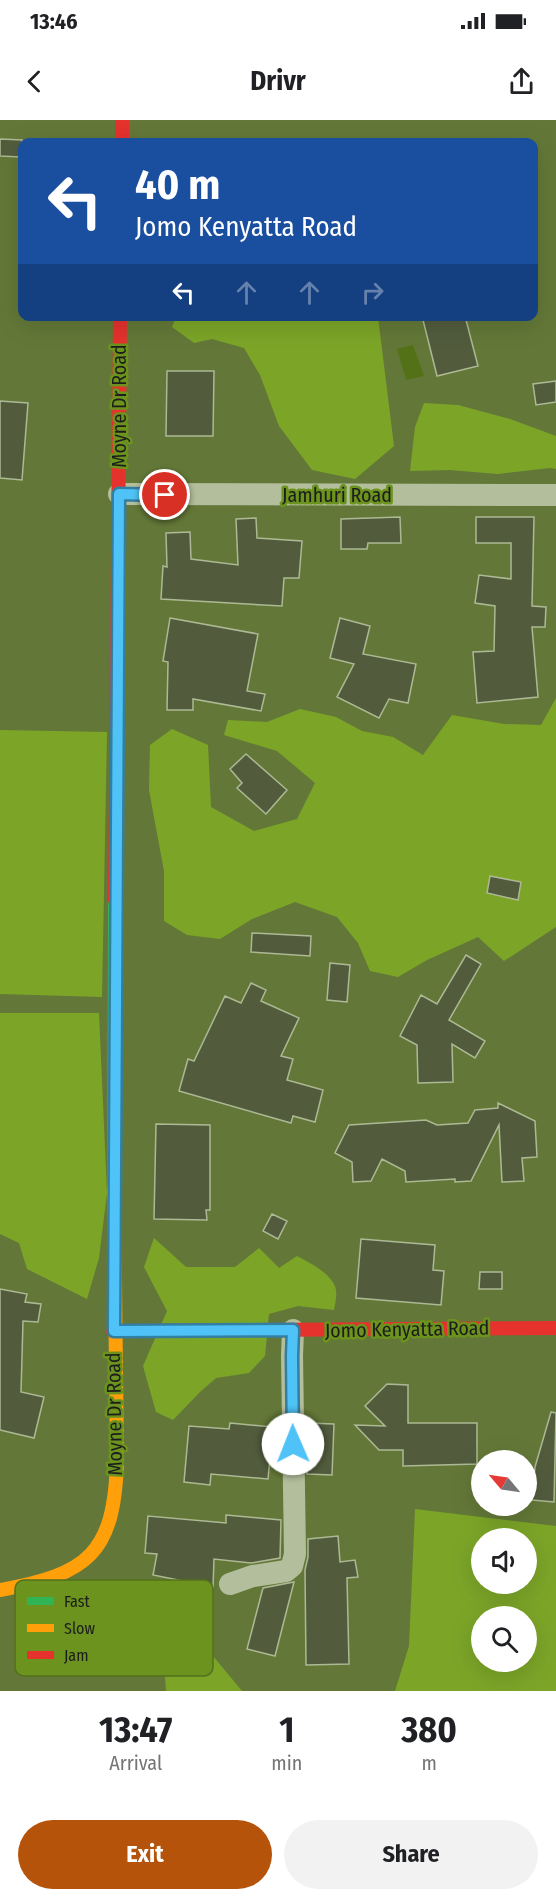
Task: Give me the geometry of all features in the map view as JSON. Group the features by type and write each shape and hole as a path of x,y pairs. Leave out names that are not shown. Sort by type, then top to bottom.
{"main road":[{"path":"122,120 122,138"},
{"name":"Moyne Dr Road","path":"45,1580 64,1574 88,1560 104,1537 114,1498 116,1470 114,1331 120,321"},
{"name":"Jomo Kenyatta Road","path":"114,1331 556,1328"},
{"name":"Moyne Dr Road","path":"0,1590 15,1587"}],"street":[{"name":"Jamhuri Road","path":"119,494 556,495"},
{"path":"230,1584 254,1576 286,1571 292,1566 295,1554 293,1330"}],"shaded area":[{"path":"174,321 378,321 394,446 355,479 312,470 279,426 260,375 244,348 212,339 194,343 172,327"},
{"path":"413,345 424,376 406,380 397,349"},
{"path":"424,403 458,405 510,419 556,436 556,469 498,474 449,470 410,471 415,427"},
{"path":"556,698 556,927 504,961 478,937 427,960 398,977 370,971 358,943 337,917 295,902 252,919 220,939 187,935 164,921 164,871 149,790 150,745 172,729 208,745 211,807 254,831 297,819 315,783 277,751 224,735 228,720 267,722 300,709 336,717 362,731 393,737 423,755 452,715 504,724 541,725"},
{"path":"0,730 107,732 102,997 0,994"},
{"path":"0,1013 99,1013 107,1193 99,1258 87,1299 27,1269 19,1243 0,1234"},
{"path":"154,1238 186,1267 235,1267 259,1248 279,1268 297,1256 320,1270 334,1284 336,1297 334,1310 298,1306 269,1314 265,1356 249,1373 216,1378 173,1420 156,1412 143,1366 167,1311 144,1267"},
{"path":"415,1509 556,1526 556,1691 395,1691 409,1646"},
{"path":"213,1656 242,1691 166,1691 165,1676 213,1676"}],"building":[{"path":"0,139 18,140 18,157 0,156"},
{"path":"423,321 466,321 478,366 437,376"},
{"path":"167,371 214,371 213,436 166,436"},
{"path":"556,381 556,402 536,405 533,384"},
{"path":"0,401 28,403 22,480 0,478"},
{"path":"400,517 401,543 368,543 367,549 341,549 341,519"},
{"path":"476,517 534,517 532,606 546,607 545,627 532,627 538,697 477,703 473,652 494,651 495,606 475,603 479,575 511,579 511,543 476,543"},
{"path":"256,518 257,538 302,541 299,578 284,578 282,606 161,599 163,566 167,567 166,533 190,532 191,559 238,565 236,519"},
{"path":"170,618 258,634 247,691 265,694 261,711 193,699 193,710 167,710 168,662 163,661"},
{"path":"340,618 370,626 363,654 416,664 408,703 389,699 379,718 337,697 354,664 330,658"},
{"path":"246,754 287,790 266,814 237,788 242,783 230,769"},
{"path":"490,876 521,882 518,900 487,893"},
{"path":"252,933 311,936 310,956 251,952"},
{"path":"466,955 481,964 449,1020 485,1041 475,1058 452,1044 453,1082 418,1083 417,1045 400,1036 421,995 437,1004"},
{"path":"330,963 350,965 347,1002 327,1000"},
{"path":"251,983 266,990 261,1001 299,1018 281,1056 293,1059 287,1080 323,1090 315,1122 293,1116 291,1123 179,1091 188,1059 194,1061 225,996 241,1003"},
{"path":"498,1103 535,1121 537,1157 522,1158 524,1181 502,1182 499,1125 471,1181 455,1182 455,1179 406,1182 405,1171 382,1159 371,1181 353,1182 352,1162 335,1153 349,1125 426,1120 437,1125 468,1123 475,1110 498,1108"},
{"path":"156,1124 210,1125 210,1210 206,1210 207,1220 154,1219"},
{"path":"272,1214 287,1221 278,1239 263,1231"},
{"path":"361,1239 435,1245 433,1270 444,1271 441,1305 356,1298"},
{"path":"480,1272 502,1272 502,1289 479,1289"},
{"path":"0,1289 27,1294 25,1302 41,1304 38,1322 23,1321 21,1392 44,1397 34,1438 0,1430"},
{"path":"387,1384 408,1385 408,1423 477,1423 477,1450 471,1450 471,1464 403,1466 403,1450 379,1450 355,1425 385,1426 365,1406"},
{"path":"551,1412 556,1413 554,1502 537,1500 537,1460"},
{"path":"230,1423 273,1427 268,1479 211,1474 210,1485 184,1482 189,1426 229,1429"},
{"path":"307,1423 334,1424 332,1475 307,1474"},
{"path":"226,1515 281,1520 280,1558 251,1563 214,1559 213,1587 213,1580 178,1580 153,1575 157,1554 145,1553 148,1516 226,1523"},
{"path":"338,1536 340,1562 355,1560 358,1577 347,1578 349,1664 306,1665 305,1570 308,1539"},
{"path":"294,1582 275,1656 247,1649 263,1588"}],"traffic: fast":[{"path":"114,1189 115,900"}],"traffic: slow":[{"path":"42,1580 75,1567 90,1554 102,1539 110,1519 115,1493 117,1462 114,1189"},
{"path":"0,1590 15,1587"}],"traffic: jam":[{"path":"122,120 122,138"},
{"path":"115,900 120,321"},
{"path":"113,1331 556,1328"}],"route":[{"path":"165,495 119,494 114,1331 293,1330 293,1444"}]}
